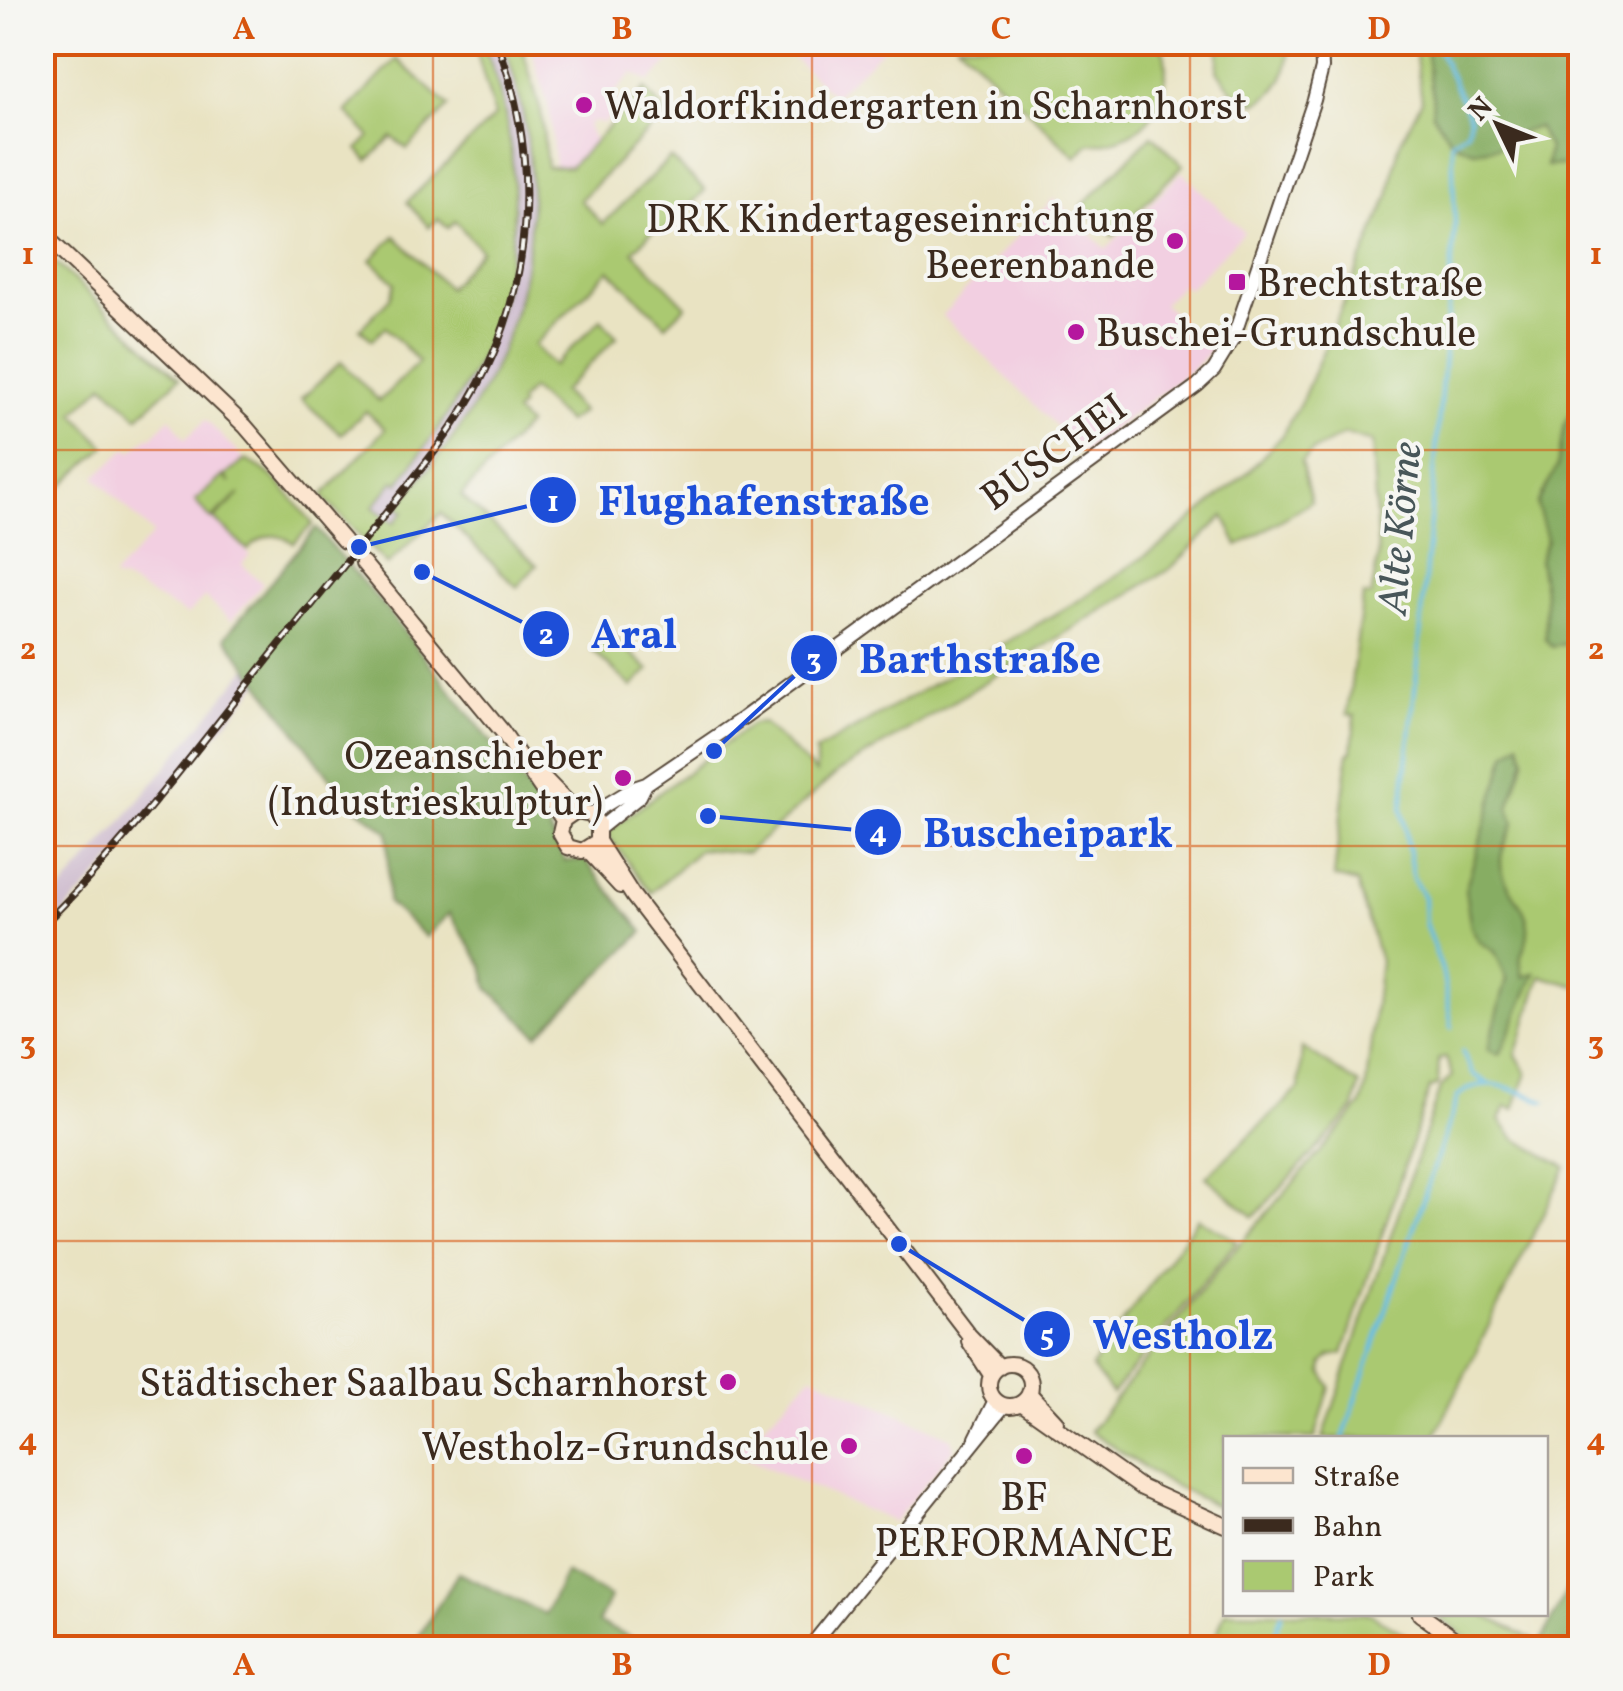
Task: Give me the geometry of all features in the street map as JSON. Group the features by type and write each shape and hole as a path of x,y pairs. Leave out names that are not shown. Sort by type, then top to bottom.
{"main road":[{"path":"42,234 217,398 344,540"},
{"path":"363,563 586,827 633,896 969,1336 980,1343 996,1371"},
{"path":"1009,1364 1022,1368 1030,1381 1025,1398 999,1403 989,1390 996,1371 1009,1364"},
{"path":"1025,1398 1140,1487 1223,1525"},
{"path":"1423,1616 1466,1648"}],"street":[{"name":"BUSCHEI","path":"586,827 640,796 646,784 863,630 1214,370 1233,339 1314,100 1322,68 1321,42"},
{"path":"809,1648 976,1440 976,1433 999,1403"}],"shaded area":[{"path":"483,43 503,43 527,131 532,216 523,285 496,364 479,399 399,507 404,511 394,524 373,507 394,481 398,484 461,392 484,349 506,279 514,210 513,170 504,102"},
{"name":"Waldorfkindergarten in Scharnhorst","path":"530,43 689,43 649,82 633,73 614,94 620,106 604,123 590,122 588,129 595,141 569,167 555,167 549,109"},
{"path":"778,43 889,43 834,96"},
{"name":"Buschei-Grundschule","path":"1182,172 1244,232 1188,289 1182,284 1163,304 1212,349 1193,369 1083,452 942,315 1054,198 1106,249"},
{"path":"170,417 185,439 206,420 244,459 196,501 250,555 242,564 263,584 231,621 205,597 187,615 125,581 112,578 153,534 95,477 127,448 131,452 151,438"},
{"path":"301,602 311,620 108,866 43,935 43,911 124,819"},
{"name":"Westholz-Grundschule","path":"812,1375 952,1438 954,1449 894,1522 736,1454"}],"green space":[{"path":"474,43 483,43 496,80 512,156 514,195 507,273 498,311 466,384 398,484 394,481 373,507 394,523 404,511 398,507 452,439 480,396 500,354 525,266 531,177 517,87 503,43 521,43 541,112 547,167 570,167 645,89 666,113 580,200 603,224 670,158 705,190 663,233 655,229 633,251 686,306 666,325 609,270 534,345 554,366 601,319 617,337 562,392 582,412 567,422 531,389 515,413 527,425 461,496 537,565 517,587 441,513 387,565 322,496 385,429 366,411 341,434 301,399 341,362 379,401 419,362 385,327 372,340 360,329 390,298 395,283 371,260 395,236 448,288 481,250 455,221 448,228 438,219 429,227 407,202 495,116"},
{"path":"957,43 1162,43 1165,82 1153,114 1141,126 1127,136 1088,144 1076,157"},
{"path":"1220,43 1289,43 1286,71 1278,86 1257,103 1236,94 1217,71"},
{"name":"Alte Körne","path":"1414,43 1580,43 1580,987 1541,976 1516,1055 1527,1073 1514,1109 1506,1106 1500,1120 1514,1138 1566,1167 1435,1436 1324,1436 1440,1088 1452,1076 1446,1058 1439,1059 1438,1085 1430,1088 1343,1354 1330,1356 1323,1363 1322,1372 1330,1386 1316,1436 1223,1436 1223,1509 1164,1481 1090,1431 1219,1268 1361,1105 1380,961 1357,883 1334,877 1348,754 1352,751 1355,716 1347,714 1363,596 1371,596 1378,556 1372,442 1345,434 1313,451 1301,462 1311,502 1238,546 1224,516 1171,568 837,773 747,853 700,849 651,893 608,835 612,828 752,724 763,723 816,773 816,751 1078,601 1163,544 1249,471 1282,435 1303,398 1389,196 1399,145 1422,100"},
{"path":"1425,43 1580,43 1580,164 1546,166 1549,148 1537,127 1517,134 1499,147 1474,151 1452,142 1432,113"},
{"path":"397,59 449,106 407,149 392,137 368,161 358,149 370,136 346,112"},
{"path":"1152,135 1183,165 1113,236 1082,206"},
{"path":"42,250 179,378 138,417 104,384 74,413 105,447 43,503"},
{"path":"1580,398 1580,650 1567,644 1552,647 1545,639 1545,596 1539,560 1547,539 1537,504 1557,467 1565,423"},
{"path":"245,460 274,479 313,524 294,543 270,536 248,550 214,519 240,494 211,519 195,501 223,476 230,483 225,476"},
{"path":"316,528 387,610 549,815 550,831 565,861 585,860 643,932 538,1035 488,988 483,966 449,913 426,937 388,903 388,832 347,800 225,637"},
{"path":"609,632 649,670 632,687 592,650"},
{"path":"1520,742 1525,759 1509,807 1514,823 1501,860 1505,879 1527,922 1527,939 1521,955 1523,977 1535,973 1500,1055 1488,1050 1507,978 1495,952 1479,941 1471,927 1465,890 1507,753"},
{"path":"1302,1047 1359,1085 1354,1108 1254,1217 1206,1177 1299,1089"},
{"path":"1198,1218 1237,1241 1112,1394 1091,1367"},
{"path":"1580,1563 1580,1648 1538,1648"},
{"path":"458,1573 545,1614 565,1573 610,1597 598,1623 654,1648 416,1648 413,1646"},
{"path":"1223,1616 1374,1616 1428,1648 1212,1648"},
{"path":"1439,1616 1485,1616 1533,1639 1527,1648 1479,1648"}],"waterway":[{"name":"Alte Körne","path":"1435,42 1470,118 1467,131 1452,142 1455,227 1402,809 1413,879 1424,897 1425,923 1442,970 1452,1028"},
{"name":"Alte Körne","path":"1462,1051 1473,1074 1486,1082"},
{"path":"1344,1436 1458,1096 1489,1084 1545,1101"},
{"path":"1270,1648 1281,1616"}],"tunnel":[{"path":"344,541 363,563"}],"railway":[{"path":"42,926 162,793 416,476 461,414 491,359 518,271 525,179 521,133 497,42"}],"place":[{"name":"Waldorfkindergarten in Scharnhorst","path":"584,105"},
{"name":"DRK Kindertageseinrichtung Beerenbande","path":"1175,241"},
{"name":"Brechtstraße","path":"1237,282"},
{"name":"Buschei-Grundschule","path":"1076,332"},
{"name":"Flughafenstraße","path":"359,547"},
{"name":"Aral","path":"422,572"},
{"name":"Barthstraße","path":"714,751"},
{"name":"Ozeanschieber (Industrieskulptur)","path":"623,778"},
{"name":"Buscheipark","path":"708,816"},
{"name":"Westholz","path":"899,1244"},
{"name":"Städtischer Saalbau Scharnhorst","path":"728,1382"},
{"name":"Westholz-Grundschule","path":"849,1446"},
{"name":"BF PERFORMANCE","path":"1024,1456"}]}
